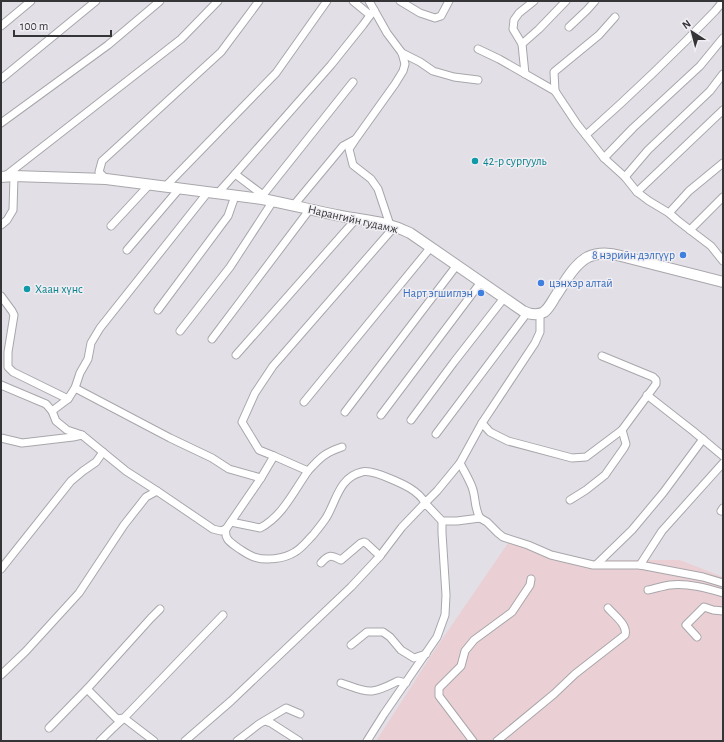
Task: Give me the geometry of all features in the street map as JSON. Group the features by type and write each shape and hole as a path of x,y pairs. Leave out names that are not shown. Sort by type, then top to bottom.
{"main road":[{"name":"Нарангийн гудамж","path":"2,177 14,176 106,179 273,201 356,219 370,220 392,226 410,234 527,313 540,314"},
{"path":"540,314 547,309 569,276 580,264 587,258 600,254 608,253 723,282"}],"street":[{"path":"1,26 31,1"},
{"path":"1,79 96,1"},
{"path":"1,123 108,45 160,1"},
{"path":"2,177 181,38 218,1"},
{"path":"106,179 99,172 102,161 221,52 259,1"},
{"path":"165,187 276,73 327,1"},
{"path":"308,471 259,450 242,422 255,393 274,366 392,226 378,190 371,179 353,165 349,149 395,84 403,71 405,64 402,53 372,13 353,1"},
{"path":"369,1 372,13"},
{"path":"400,1 420,13 435,18 441,16 449,1"},
{"path":"525,74 522,44 513,29 514,20 519,13 534,1"},
{"path":"522,44 566,1"},
{"path":"569,27 588,10 595,1"},
{"path":"586,135 682,46 715,11 722,1"},
{"path":"52,411 68,399 75,388 80,373 88,359 91,343 100,328 213,193 235,174 331,65 372,13"},
{"path":"554,91 554,72 599,35 615,17"},
{"path":"604,158 633,128 700,66 723,38"},
{"path":"478,49 499,59 554,91 577,124 604,158 625,177 637,192 669,213 711,246 723,261"},
{"path":"402,53 420,62 433,71 454,77 478,80"},
{"path":"625,177 648,150 710,91 723,74"},
{"path":"235,174 263,195 353,82"},
{"path":"637,192 723,110"},
{"path":"294,205 343,146 354,140"},
{"path":"669,213 689,191 723,163"},
{"path":"1,225 7,220 13,210 14,176"},
{"path":"111,226 149,185"},
{"path":"127,250 179,189"},
{"path":"158,310 228,216 235,196"},
{"path":"690,230 723,197"},
{"path":"180,331 230,267 273,201"},
{"path":"212,339 310,209"},
{"path":"236,355 356,219"},
{"path":"304,402 431,247"},
{"path":"345,412 457,265"},
{"path":"381,415 481,282"},
{"path":"1,296 14,315 8,352 8,367 12,372 68,399"},
{"path":"411,420 504,298"},
{"path":"436,434 527,313"},
{"path":"185,741 231,701 350,587 380,556 402,527 437,491 460,463 482,423 534,343 540,332 540,314"},
{"path":"482,423 490,432 508,441 572,458 586,457 622,430 656,384 656,380 653,377 602,356"},
{"path":"1,385 46,404 52,411 56,421 68,430 82,435 126,471 213,529 221,531 226,529"},
{"path":"75,388 97,398 170,438 212,458 229,469 261,478"},
{"path":"647,395 723,456"},
{"path":"570,500 605,475 626,444 622,430"},
{"path":"1,438 22,443 82,435"},
{"path":"598,564 632,530 663,493 703,439"},
{"path":"231,522 260,528 267,525 283,508 308,471 322,456 332,450 342,447"},
{"path":"1,569 71,481 96,462 103,452"},
{"path":"274,456 261,478 226,529 228,540 243,552 250,555 258,558 283,557 301,548 321,525 337,494 347,480 354,474 365,471 378,474 395,481 414,492 424,500 442,521 446,595 445,615 437,637 367,741"},
{"path":"460,463 472,487 476,512 480,518 487,522 503,537 528,545 551,555 593,564 640,565 703,577 723,583"},
{"path":"640,565 662,531 723,463"},
{"path":"1,675 26,651 79,592 124,526 146,497 157,491"},
{"path":"442,521 480,518"},
{"path":"321,563 329,556 333,556 341,560 364,542 380,556"},
{"path":"473,741 439,696 439,688 461,666 465,651 474,640 512,612 530,585 531,579"},
{"path":"648,590 670,585 685,585 696,586 723,593"},
{"path":"697,637 686,625 704,607 723,611"},
{"path":"497,741 554,694 575,674 625,635 625,629 622,624 608,608"},
{"path":"48,728 87,689 160,609"},
{"path":"100,741 223,616"},
{"path":"352,645 367,632 383,632 390,637 401,650 414,658 426,654"},
{"path":"341,683 359,689 372,691 387,687 398,681 406,682"},
{"path":"87,689 117,719 124,718 154,741"},
{"path":"237,741 286,708 300,714"},
{"path":"265,721 299,741"}],"shaded area":[{"path":"508,543 592,560 680,560 723,577 723,741 376,741 436,648"}],"place":[{"name":"42-p сургууль","path":"475,161"},
{"name":"8 нэрийн дэлгүүр","path":"683,255"},
{"name":"цэнхэр алтай","path":"541,283"},
{"name":"Хаан хүнс","path":"27,289"},
{"name":"Нарт эгшиглэн","path":"481,293"}]}
